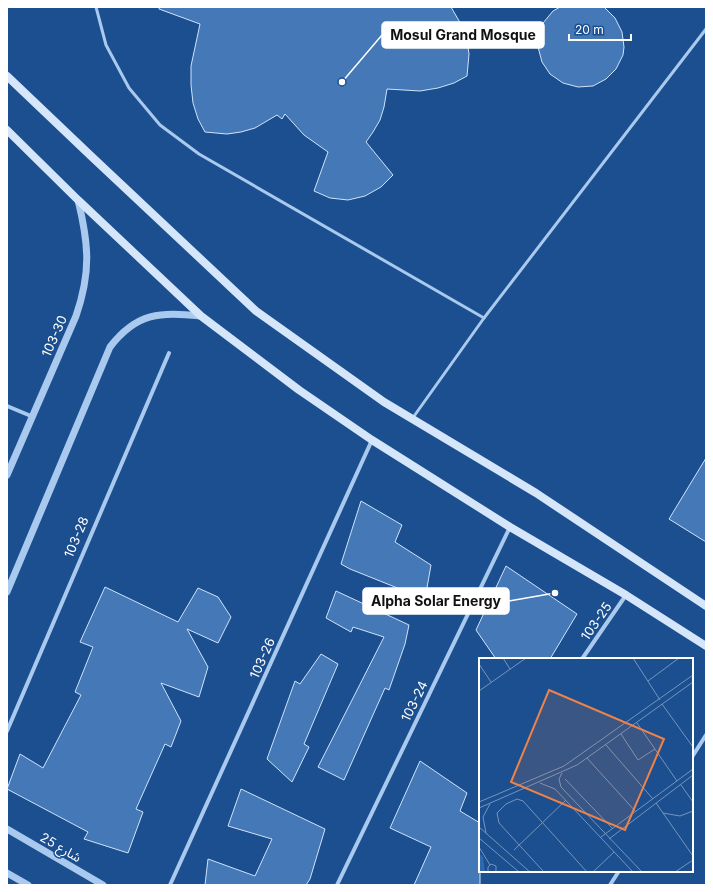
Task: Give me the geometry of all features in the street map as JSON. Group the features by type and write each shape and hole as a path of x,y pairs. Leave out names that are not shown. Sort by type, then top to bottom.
{"main road":[{"path":"7,76 256,311 384,402 536,493 706,606"},
{"path":"7,130 78,200 201,316 299,390 372,440 510,527 626,595 706,646"}],"street":[{"name":"103-30","path":"7,475 76,316 85,284 87,247 85,228 78,200"},
{"path":"7,592 110,347 118,336 128,328 152,316 165,314 201,316"},
{"name":"103-28","path":"7,731 169,354"},
{"path":"7,406 32,416"},
{"name":"103-26","path":"170,885 372,440"},
{"name":"103-24","path":"337,885 510,527"},
{"name":"103-25","path":"583,658 626,595"},
{"path":"693,755 706,735"},
{"name":"شارع 25","path":"7,829 103,885"},
{"path":"610,885 618,872"},
{"path":"7,873 28,885"}],"lane":[{"path":"96,7 106,45 129,88 160,125 199,154 484,318"},
{"path":"412,419 484,318 706,29"}],"building":[{"path":"159,7 451,7 462,26 467,40 469,54 467,76 454,83 438,88 420,91 387,89 380,120 366,142 393,175 381,187 365,196 348,200 330,198 314,191 328,152 304,135 285,114 282,119 277,115 255,128 241,132 227,134 205,132 198,119 193,103 191,85 191,66 200,24 159,9"},
{"path":"560,7 604,7 615,18 622,32 624,47 623,55 616,69 606,79 593,86 578,87 563,83 550,74 542,62 538,47 538,37 543,23 553,11"},
{"path":"706,458 706,542 669,519"},
{"path":"361,501 402,525 395,542 431,565 425,599 341,564"},
{"path":"506,566 577,614 551,658 495,658 476,630"},
{"path":"105,587 178,622 198,588 218,597 231,617 218,643 187,629 208,667 199,697 161,683 181,721 171,747 165,744 136,809 143,812 128,853 84,839 88,832 7,789 20,754 43,768 81,695 75,692 93,647 80,642"},
{"path":"336,591 409,625 405,644 389,690 385,688 344,780 318,767 384,637 353,627 351,632 326,618"},
{"path":"321,654 338,664 304,744 309,747 292,782 267,759 295,681 300,684"},
{"path":"420,761 467,793 460,811 479,822 480,885 414,885 431,847 390,828"},
{"path":"241,789 325,829 310,879 306,885 205,885 208,859 255,876 272,839 228,826"}],"place":[{"name":"Mosul Grand Mosque","path":"342,82"},
{"name":"Alpha Solar Energy","path":"555,593"}]}
